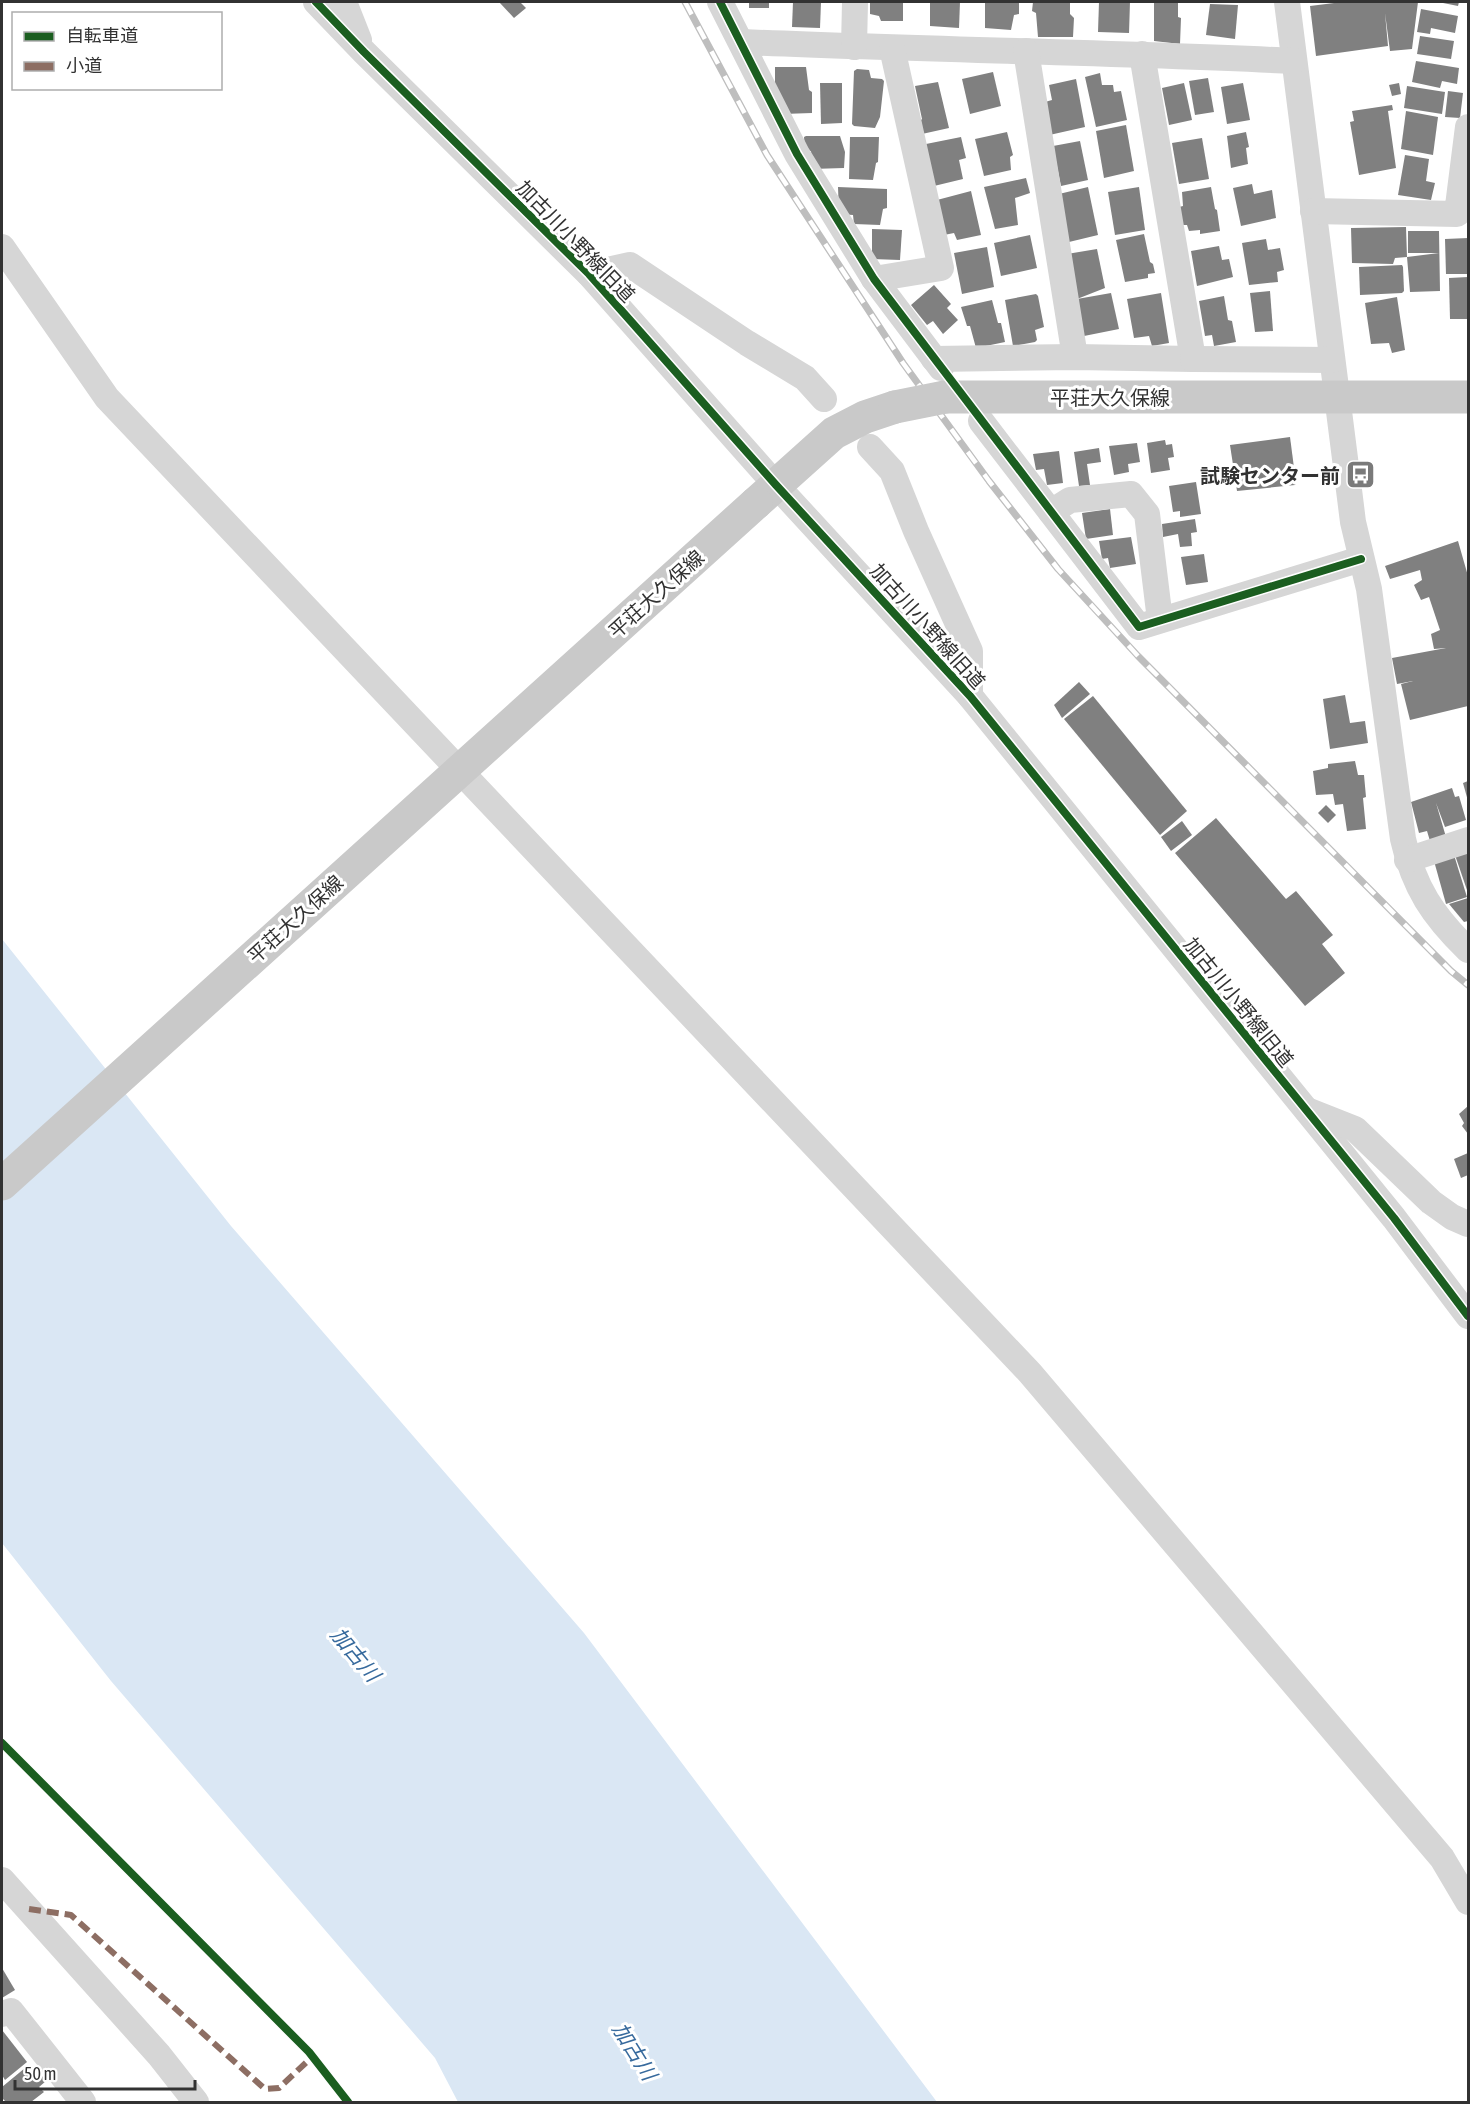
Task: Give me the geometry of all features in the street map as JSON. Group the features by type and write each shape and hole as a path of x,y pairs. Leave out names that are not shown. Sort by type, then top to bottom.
{"main road":[{"name":"平荘大久保線","path":"2,1184 834,433 865,417 896,407 940,375 1337,396 1468,397"}],"street":[{"name":"加古川小野線旧道","path":"316,2 589,274 766,494 970,696 1394,1218 1468,1316"},
{"path":"344,2 364,52"},
{"path":"720,2 797,154 874,279 940,375 1075,357 1332,360"},
{"path":"854,47 855,2"},
{"path":"1287,2 1353,522 1369,589 1402,839 1407,860 1425,900 1437,918 1468,950"},
{"path":"742,42 1294,61"},
{"path":"874,279 941,268 892,48"},
{"path":"1026,51 1075,357"},
{"path":"1142,54 1193,359"},
{"path":"1313,211 1463,219 1468,127"},
{"path":"2,247 107,398 1030,1373 1442,1858 1468,1902"},
{"path":"589,274 630,265 747,343 805,378 824,399"},
{"path":"981,421 1051,512 1149,623"},
{"path":"870,447 892,471 916,531 970,651 970,696"},
{"path":"1051,512 1070,500 1131,494 1147,514 1149,623"},
{"path":"1149,623 1361,559"},
{"path":"1407,860 1468,840"},
{"path":"1304,1109 1355,1129 1431,1202 1452,1217 1468,1224"},
{"path":"2,1880 159,2055 196,2103"},
{"path":"2,2014 10,2011 83,2103"}],"water":[{"name":"加古川","path":"2,939 231,1226 584,1633 937,2102 458,2102 435,2058 111,1681 2,1543"}],"building":[{"path":"499,2 520,2 526,8 514,18"},
{"path":"749,2 769,2 769,8 749,8"},
{"path":"793,2 821,2 820,28 792,27"},
{"path":"870,2 903,2 903,21 881,21 879,16 870,14"},
{"path":"930,2 960,2 959,28 930,26"},
{"path":"985,2 1019,2 1019,14 1014,15 1011,30 985,28"},
{"path":"1033,2 1070,2 1070,14 1074,18 1073,37 1038,37 1036,13 1032,11"},
{"path":"1099,2 1130,2 1129,33 1098,32"},
{"path":"1154,2 1178,2 1178,17 1181,18 1180,44 1154,41"},
{"path":"1342,2 1418,2 1412,49 1390,51 1385,13 1388,46 1316,56 1310,6"},
{"path":"1438,2 1459,2 1458,6"},
{"path":"1210,4 1238,5 1235,39 1206,35"},
{"path":"1421,9 1458,16 1455,33 1431,28 1430,34 1417,32"},
{"path":"1420,36 1454,41 1451,59 1417,54"},
{"path":"1416,61 1459,68 1457,84 1442,81 1440,88 1412,82"},
{"path":"775,67 806,67 809,90 812,92 812,113 783,114 775,104"},
{"path":"869,70 871,78 884,81 880,117 875,128 852,124 854,71"},
{"path":"993,72 1001,106 970,114 962,79"},
{"path":"1100,73 1102,85 1113,85 1114,92 1121,91 1127,120 1096,127 1085,77"},
{"path":"1208,78 1214,112 1195,115 1189,81"},
{"path":"1076,79 1085,127 1045,136 1038,104 1052,100 1049,85"},
{"path":"938,82 949,128 922,134 919,122 922,119 915,86"},
{"path":"820,83 842,83 842,123 821,124"},
{"path":"1184,83 1192,120 1169,125 1162,88"},
{"path":"1243,83 1250,120 1227,124 1221,87"},
{"path":"1399,83 1401,94 1392,96 1389,85"},
{"path":"1407,86 1445,92 1442,114 1404,108"},
{"path":"1448,91 1463,93 1460,118 1445,117"},
{"path":"1392,105 1393,110 1388,111 1396,168 1359,175 1350,122 1354,121 1352,111"},
{"path":"1406,111 1438,117 1433,155 1401,149"},
{"path":"1126,125 1134,171 1104,178 1096,131"},
{"path":"1007,132 1013,155 1010,157 1011,170 984,176 975,139"},
{"path":"1246,132 1249,147 1246,148 1248,164 1231,168 1227,136"},
{"path":"840,136 845,152 844,168 812,169 811,151 805,149 804,137"},
{"path":"850,137 879,137 878,162 873,180 849,179"},
{"path":"961,137 966,158 959,160 963,179 934,186 926,144"},
{"path":"1202,138 1209,179 1179,184 1172,143"},
{"path":"1080,141 1088,180 1061,186 1053,146"},
{"path":"1405,155 1429,159 1426,181 1435,183 1431,200 1398,195"},
{"path":"1026,178 1030,193 1015,198 1018,225 995,229 984,187"},
{"path":"1252,184 1254,194 1272,190 1276,218 1241,226 1233,188"},
{"path":"838,187 887,189 887,208 883,209 880,225 854,224 853,215 839,214"},
{"path":"1088,187 1098,235 1069,242 1059,194"},
{"path":"1139,187 1145,230 1115,235 1108,192"},
{"path":"1211,187 1220,231 1200,234 1200,230 1189,231 1187,225 1182,225 1179,207 1183,206 1182,192"},
{"path":"971,191 981,235 957,240 954,233 944,235 937,200"},
{"path":"1406,227 1407,257 1395,258 1393,264 1352,263 1351,228"},
{"path":"872,229 902,230 900,260 872,259"},
{"path":"1408,231 1439,231 1440,291 1410,292 1407,257 1439,253 1408,253"},
{"path":"1144,234 1150,262 1153,264 1155,273 1148,274 1148,278 1125,282 1116,240"},
{"path":"1030,235 1037,268 1001,276 994,243"},
{"path":"1468,238 1468,274 1446,274 1445,239"},
{"path":"1266,239 1268,250 1280,248 1284,270 1277,272 1278,282 1249,285 1242,243"},
{"path":"1219,246 1222,260 1229,259 1233,277 1197,286 1191,251"},
{"path":"987,247 994,287 962,294 954,253"},
{"path":"1097,249 1105,288 1077,299 1067,254"},
{"path":"1402,265 1404,291 1402,293 1360,295 1359,267"},
{"path":"1468,277 1468,319 1450,319 1449,278"},
{"path":"934,285 951,304 947,308 958,320 943,334 933,321 927,325 911,305"},
{"path":"1270,291 1273,331 1255,332 1250,293"},
{"path":"1111,293 1119,329 1084,336 1077,299"},
{"path":"1161,293 1169,343 1152,346 1149,336 1134,338 1127,299"},
{"path":"1036,294 1044,327 1035,330 1037,340 1035,342 1013,346 1005,300"},
{"path":"1224,296 1228,320 1232,321 1236,342 1214,346 1212,335 1205,336 1199,301"},
{"path":"1397,297 1405,350 1392,353 1389,343 1371,344 1365,303"},
{"path":"992,300 1005,342 976,348 970,326 967,326 961,307"},
{"path":"1290,437 1295,485 1237,491 1230,445"},
{"path":"1165,440 1166,445 1172,444 1174,457 1168,458 1170,470 1151,473 1147,443"},
{"path":"1137,443 1140,462 1128,464 1129,472 1114,475 1109,446"},
{"path":"1099,448 1101,462 1087,464 1090,485 1079,486 1074,452"},
{"path":"1059,451 1063,483 1047,485 1044,469 1036,470 1033,454"},
{"path":"1196,482 1201,514 1180,517 1180,511 1173,512 1169,486"},
{"path":"1110,509 1113,535 1086,539 1082,513"},
{"path":"1195,519 1197,532 1191,533 1192,546 1180,547 1178,534 1163,537 1162,524"},
{"path":"1131,537 1136,564 1110,568 1108,558 1102,559 1099,541"},
{"path":"1458,541 1468,576 1468,706 1410,720 1401,684 1413,681 1397,684 1392,658 1446,648 1434,649 1431,634 1440,630 1429,597 1421,600 1414,585 1422,580 1420,570 1390,579 1385,566"},
{"path":"1204,554 1208,582 1186,585 1181,557"},
{"path":"1079,682 1090,694 1062,718 1054,705"},
{"path":"1345,695 1350,723 1365,721 1368,743 1330,749 1323,699"},
{"path":"1093,696 1187,811 1160,835 1064,719"},
{"path":"1355,761 1358,775 1364,775 1366,797 1363,798 1366,829 1347,831 1343,804 1335,805 1333,794 1316,795 1313,771 1328,768 1328,764"},
{"path":"1468,781 1468,801 1463,783"},
{"path":"1452,788 1455,797 1459,796 1466,820 1445,827 1436,803 1446,837 1430,841 1427,831 1419,833 1411,802"},
{"path":"1326,805 1336,815 1328,823 1318,813"},
{"path":"1216,818 1286,899 1296,891 1333,935 1322,944 1345,973 1305,1006 1175,853"},
{"path":"1182,821 1192,835 1171,851 1161,837"},
{"path":"1468,850 1468,893 1455,855"},
{"path":"1454,855 1467,897 1446,904 1434,861"},
{"path":"1468,898 1468,921 1464,922 1449,904"},
{"path":"1468,1106 1468,1134 1462,1126 1464,1123 1459,1114"},
{"path":"1468,1153 1468,1175 1461,1178 1454,1159"},
{"path":"2,1968 15,1990 2,1998"},
{"path":"2,2030 27,2062 5,2080 2,2075"},
{"path":"25,2068 36,2082 30,2074 36,2068 46,2081 39,2087 44,2092 31,2102 6,2102 2,2098 2,2087"}],"railway":[{"path":"685,2 767,155 903,363 989,481 1058,569 1138,656 1451,971 1468,985"}],"marked path":[{"path":"29,1909 71,1915 265,2089 279,2088 312,2057"}],"cycle path":[{"path":"316,2 589,274 776,485 970,696 1394,1218 1468,1316"},
{"path":"720,2 797,154 874,279 1139,627 1361,559"},
{"path":"2,1743 309,2052 348,2102"}],"place":[{"name":"試験センター前","path":"1361,475"}]}
